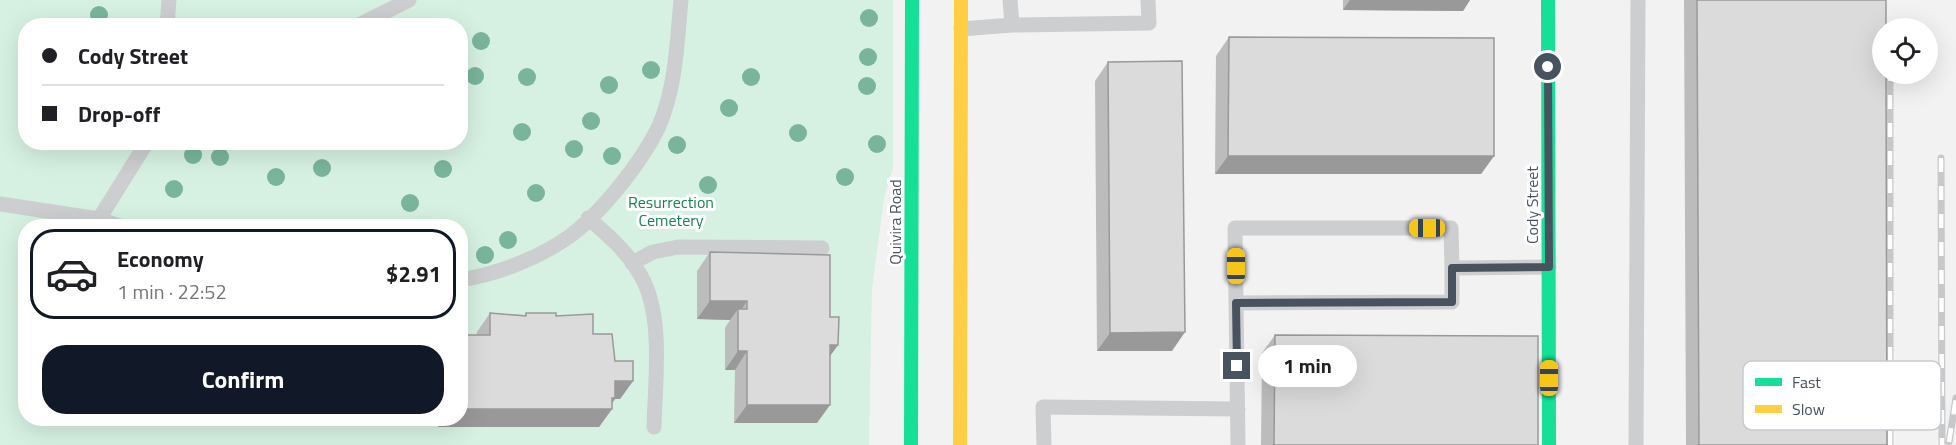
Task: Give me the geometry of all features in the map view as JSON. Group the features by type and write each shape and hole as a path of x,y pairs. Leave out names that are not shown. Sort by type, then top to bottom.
{"main road":[{"name":"Quivira Road","path":"911,445 919,28 912,0"},
{"path":"960,0 955,29 960,445"},
{"name":"Cody Street","path":"1548,0 1549,445"}],"lane":[{"path":"168,18 169,0"},
{"path":"373,18 409,0"},
{"path":"468,279 483,277 528,259 570,235 637,162 659,126 672,84 681,0"},
{"path":"1011,0 1012,25"},
{"path":"955,29 1012,25 1149,23 1148,0"},
{"path":"1636,445 1638,0"},
{"path":"0,204 99,219 142,150"},
{"path":"588,218 621,246 642,277 656,323 654,427"},
{"path":"1236,303 1452,302 1451,228 1236,228 1236,303 1238,445"},
{"path":"632,262 653,252 678,247 822,248"},
{"path":"1452,268 1549,267"},
{"path":"1044,445 1043,407 1238,409"}],"green space":[{"name":"Resurrection Cemetery","path":"0,0 893,0 893,168 884,198 872,288 869,445 0,445"}],"building":[{"path":"1697,0 1886,0 1886,18 1872,18 1872,84 1886,84 1887,361 1743,361 1743,430 1887,430 1887,445 1699,445"},
{"path":"1229,37 1494,38 1494,156 1228,156"},
{"path":"1182,61 1185,332 1110,333 1108,62"},
{"path":"710,252 830,255 830,317 839,317 838,345 830,345 830,405 747,405 747,351 738,351 738,309 747,309 747,301 710,301"},
{"path":"490,313 526,316 526,313 556,313 556,316 593,314 593,334 612,334 615,361 633,361 633,381 615,381 615,398 612,398 612,409 468,409 468,335 490,335"},
{"path":"1275,335 1538,336 1538,445 1274,445"}],"railway":[{"path":"1890,84 1890,361"},
{"path":"1941,158 1942,445"},
{"path":"1949,442 1956,398"},
{"path":"1890,430 1890,445"}],"traffic: fast":[{"path":"911,445 912,0"},
{"path":"1548,0 1549,445"}],"traffic: slow":[{"path":"960,445 961,0"}],"route":[{"path":"1237,366 1236,303 1452,302 1452,268 1549,267 1548,67"}]}
